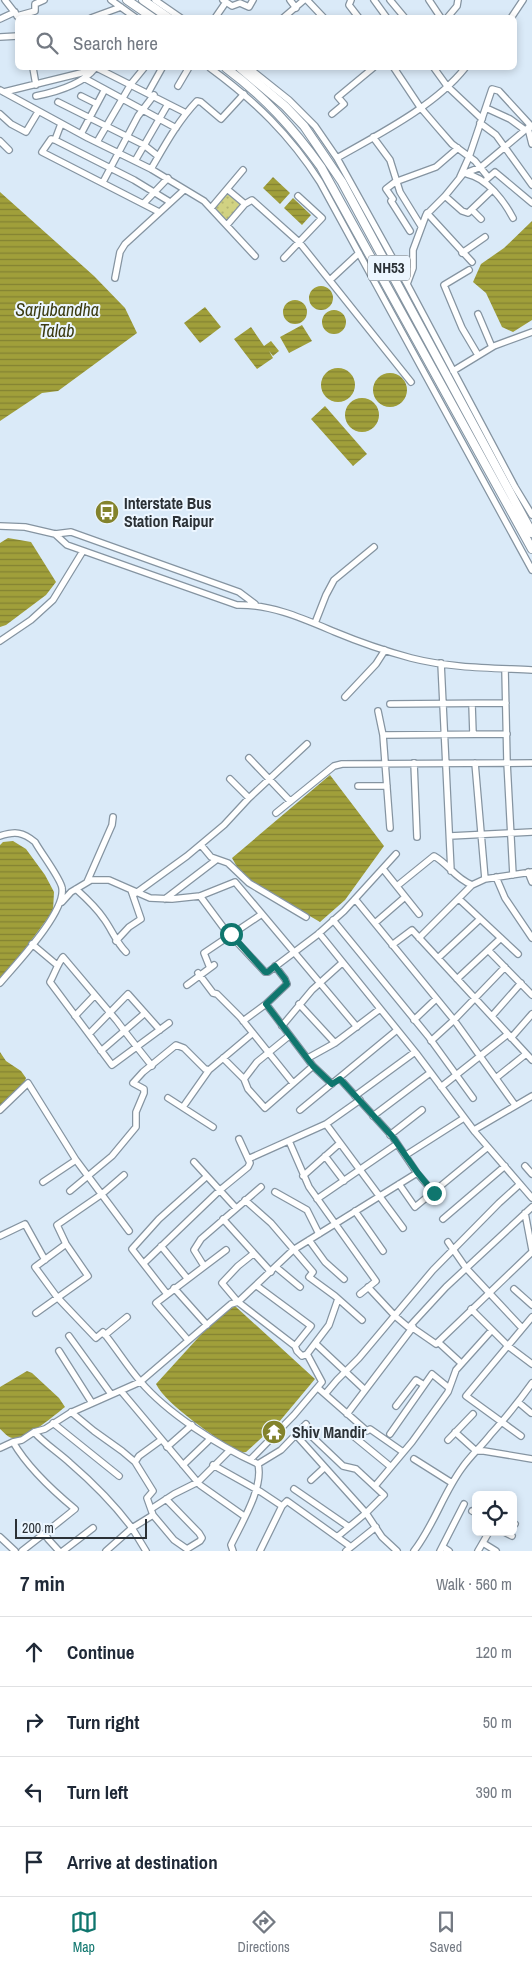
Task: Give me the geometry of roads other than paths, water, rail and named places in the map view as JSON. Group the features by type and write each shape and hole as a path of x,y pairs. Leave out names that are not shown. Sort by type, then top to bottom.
{"highway":[{"path":"127,0 150,15"},
{"path":"143,0 165,15"},
{"name":"NH53","path":"228,70 264,100 294,130 321,167 365,243 494,482 522,523 532,533"},
{"name":"NH53","path":"242,70 285,106 304,126 330,162 512,488 532,549"},
{"path":"486,486 494,482"}],"street":[{"path":"5,0 17,15 35,11 35,4 44,0"},
{"path":"111,0 132,15"},
{"path":"156,0 177,15"},
{"path":"217,15 224,1 232,6 240,3 249,8 253,0"},
{"path":"290,0 296,8"},
{"path":"351,0 348,5 356,15"},
{"path":"374,0 385,15"},
{"path":"390,0 402,15"},
{"path":"429,0 439,15"},
{"path":"450,15 457,6 458,0"},
{"path":"513,15 523,0"},
{"path":"287,15 303,1 320,15"},
{"path":"98,15 121,6"},
{"path":"0,19 15,15"},
{"path":"0,37 15,36"},
{"path":"33,70 36,85"},
{"path":"2,91 36,85 89,70"},
{"path":"36,96 57,90 84,78 93,70"},
{"path":"100,70 186,113"},
{"path":"97,142 121,99 142,70"},
{"path":"103,182 144,110 161,70"},
{"path":"178,86 187,70"},
{"path":"213,70 244,94 287,135 306,159 532,570"},
{"path":"252,70 289,100 315,126 337,158 407,284 512,488 532,515"},
{"path":"332,114 344,104 338,97 371,70"},
{"path":"395,70 420,107 447,139 470,155 480,168 492,190 513,218"},
{"path":"435,70 447,86 496,135 532,185"},
{"path":"337,158 373,138 420,107 447,86 461,70"},
{"path":"84,78 176,128"},
{"path":"407,284 412,268 412,250 421,226 427,213 463,175 492,89 498,91 528,127 532,144"},
{"path":"81,134 104,90"},
{"path":"2,91 38,112 168,178 211,208 255,256"},
{"path":"151,169 186,113 197,102 201,102 221,119 244,94"},
{"path":"81,96 97,104"},
{"path":"58,102 144,145 158,156"},
{"path":"135,161 168,104"},
{"path":"486,108 528,127"},
{"path":"0,114 11,124 26,132 38,112"},
{"path":"463,175 480,168 528,127 532,116"},
{"path":"55,140 61,124"},
{"path":"373,138 390,160 395,172 395,182 407,206 421,226"},
{"path":"159,212 42,152 51,139 55,140 170,202"},
{"path":"0,141 9,150"},
{"path":"410,231 396,212 391,201 393,199 386,189 395,182 436,167 458,148"},
{"path":"211,208 243,170"},
{"path":"486,180 494,172 532,203"},
{"path":"463,175 475,176 486,180"},
{"path":"144,203 168,178"},
{"path":"227,189 245,204"},
{"path":"115,278 120,252 125,244 184,190"},
{"path":"445,196 462,211 468,213 492,190"},
{"path":"284,258 322,218 298,196"},
{"path":"227,225 245,204 252,200 300,242 411,382"},
{"path":"472,210 481,219"},
{"path":"427,213 472,262"},
{"path":"462,252 485,237"},
{"path":"330,280 359,253"},
{"path":"469,270 444,285 462,328 478,354"},
{"path":"478,314 492,347"},
{"path":"453,371 492,347 532,332"},
{"path":"0,526 26,527 55,534 71,532 239,592 255,604"},
{"path":"67,545 71,532"},
{"path":"55,534 67,545 83,551 237,604 255,604 315,623 385,650 412,658 441,663 532,670"},
{"path":"315,623 334,580 374,547"},
{"path":"0,641 31,620 53,600 83,551"},
{"path":"345,697 376,664 385,650"},
{"path":"441,663 451,871"},
{"path":"505,669 514,875"},
{"path":"390,704 506,703"},
{"path":"472,704 473,734"},
{"path":"378,711 383,735 390,828"},
{"path":"383,735 507,734"},
{"path":"134,892 201,845 307,744"},
{"path":"249,758 290,801"},
{"path":"475,762 485,879"},
{"path":"276,813 334,766 475,762 532,763"},
{"path":"414,763 417,837"},
{"path":"230,779 249,798"},
{"path":"358,786 387,786"},
{"path":"87,882 112,825 112,817"},
{"path":"0,836 16,832 35,842 63,887 62,902"},
{"path":"450,836 532,832"},
{"path":"201,845 211,857 228,863 249,883 306,917"},
{"path":"200,896 223,927 265,972 268,972 319,932 355,900 396,854"},
{"path":"397,886 434,856 441,860 460,880 472,884"},
{"path":"165,899 216,860"},
{"path":"383,869 419,914"},
{"path":"419,938 472,884 485,879 530,872 532,882"},
{"path":"496,877 505,898 532,938"},
{"path":"0,983 54,916 62,902 73,891 91,880 108,880 150,898 165,899 200,896 235,882 319,984 357,1026"},
{"path":"63,887 87,898 104,920 116,941 126,952"},
{"path":"116,941 129,927 142,919 134,892"},
{"path":"374,923 405,897"},
{"path":"459,899 518,954"},
{"path":"355,900 454,1020 515,1105"},
{"path":"188,984 212,966 204,953 262,914"},
{"path":"438,958 480,919"},
{"path":"333,920 431,1041 472,1098"},
{"path":"392,945 412,930 532,1060"},
{"path":"319,932 342,963 416,1052 464,1118 532,1198"},
{"path":"457,979 501,938"},
{"path":"32,944 57,965"},
{"path":"489,951 532,996"},
{"path":"152,1066 137,1047 125,1031 110,1012 62,957 57,965 50,982 112,1065 137,1047 160,1030 170,1023"},
{"path":"282,1026 319,984 342,963"},
{"path":"243,1021 266,1004 287,984 275,966"},
{"path":"431,1041 505,967"},
{"path":"199,974 213,993 217,994 243,1021 293,1083"},
{"path":"492,1016 521,983"},
{"path":"89,1034 128,994 160,1030"},
{"path":"75,1016 95,995"},
{"path":"414,1020 436,999"},
{"path":"266,1004 313,1066 332,1084"},
{"path":"300,1004 335,1043"},
{"path":"308,1058 335,1043 380,1009"},
{"path":"101,1051 145,1013"},
{"path":"441,1088 509,1036 532,1014"},
{"path":"300,1110 340,1079 344,1073 397,1030"},
{"path":"184,1107 209,1070 253,1033"},
{"path":"244,1079 257,1062 290,1036"},
{"path":"70,1191 112,1156 136,1127 136,1112 144,1089 133,1083 152,1066 176,1046 184,1048 205,1069 209,1070"},
{"path":"248,1159 326,1124 416,1052"},
{"path":"496,1078 526,1054"},
{"path":"223,1058 244,1079 248,1090 265,1108 313,1066"},
{"path":"373,1116 430,1073"},
{"path":"340,1079 390,1134 434,1193"},
{"path":"0,1110 28,1083 76,1160 129,1231"},
{"path":"474,1130 532,1096"},
{"path":"168,1098 213,1127"},
{"path":"390,1134 422,1110"},
{"path":"406,1155 464,1118"},
{"path":"326,1124 403,1228"},
{"path":"144,1263 220,1190 248,1167 250,1163 239,1139"},
{"path":"289,1141 303,1176 376,1281 360,1294"},
{"path":"303,1176 340,1142"},
{"path":"318,1199 397,1144"},
{"path":"398,1184 415,1207 488,1147"},
{"path":"325,1156 344,1182"},
{"path":"43,1182 76,1160"},
{"path":"194,1162 236,1208"},
{"path":"443,1220 505,1166"},
{"path":"525,1166 532,1174"},
{"path":"0,1448 22,1440 34,1432 45,1429 71,1412 140,1382 231,1304 238,1302 257,1286 293,1250 417,1172"},
{"path":"36,1313 57,1296 88,1276 66,1244 57,1225 102,1194 124,1175"},
{"path":"167,1294 132,1249 159,1219 206,1177"},
{"path":"326,1393 396,1316 433,1270 520,1184"},
{"path":"204,1266 194,1250 202,1239 261,1186"},
{"path":"274,1192 307,1210 319,1234"},
{"path":"245,1200 271,1223 313,1272 309,1277 362,1320"},
{"path":"347,1414 412,1326 446,1286 532,1206"},
{"path":"355,1211 383,1251"},
{"path":"438,1342 532,1251 525,1213"},
{"path":"223,1219 271,1272"},
{"path":"0,1236 25,1224 45,1260"},
{"path":"309,1240 325,1262 344,1279"},
{"path":"448,1242 466,1268 522,1328"},
{"path":"66,1244 35,1268 57,1296 96,1338 103,1332 140,1382 170,1411 229,1451 258,1464 260,1471 256,1489 231,1546 232,1550"},
{"path":"161,1246 186,1278"},
{"path":"188,1340 156,1303 186,1278 226,1250"},
{"path":"253,1254 222,1283 238,1302 295,1346 297,1352 302,1356 307,1354 316,1344 329,1325 338,1299"},
{"path":"276,1267 300,1288"},
{"path":"257,1286 311,1326 295,1346"},
{"path":"368,1287 408,1326 412,1326 436,1344 438,1342 461,1363"},
{"path":"174,1288 207,1324"},
{"path":"514,1289 532,1305"},
{"path":"471,1309 491,1331 532,1364"},
{"path":"106,1336 126,1317"},
{"path":"521,1436 466,1396 532,1317"},
{"path":"375,1486 433,1414 448,1392 456,1370 461,1363 491,1331"},
{"path":"69,1336 111,1394"},
{"path":"316,1344 365,1390"},
{"path":"59,1351 92,1403"},
{"path":"250,1460 294,1415 322,1382 307,1354"},
{"path":"390,1434 432,1374 449,1388"},
{"path":"396,1406 416,1380 424,1385"},
{"path":"414,1551 432,1526 452,1483 532,1384"},
{"path":"318,1388 368,1431 370,1429 403,1452"},
{"path":"121,1391 198,1482 206,1490 244,1516"},
{"path":"518,1402 531,1413"},
{"path":"71,1412 135,1462 153,1491 147,1498 152,1512 174,1540 187,1549 202,1538 166,1499"},
{"path":"448,1440 473,1414"},
{"path":"53,1423 118,1476"},
{"path":"167,1447 192,1425"},
{"path":"258,1464 281,1450 304,1426 344,1466 356,1469 375,1486 384,1495 337,1537"},
{"path":"34,1432 46,1445 82,1474 118,1510 146,1551"},
{"path":"456,1432 476,1451 532,1459"},
{"path":"296,1435 366,1513 382,1537 397,1551"},
{"path":"352,1435 391,1467"},
{"path":"135,1462 139,1456 161,1440"},
{"path":"182,1465 208,1441"},
{"path":"13,1442 18,1451 41,1478 75,1510 22,1551"},
{"path":"107,1551 166,1499 198,1482 229,1451"},
{"path":"414,1459 452,1483"},
{"path":"214,1466 282,1506"},
{"path":"311,1480 324,1468"},
{"path":"294,1489 349,1527"},
{"path":"260,1551 282,1506 288,1501 337,1537 348,1549 376,1527"},
{"path":"449,1551 441,1549 464,1504"},
{"path":"62,1551 93,1528"},
{"path":"45,1533 58,1551"},
{"path":"478,1551 487,1536"},
{"path":"0,1537 15,1551"},
{"path":"483,1543 496,1551"}],"water":[{"path":"273,177 290,193 280,204 263,188"},
{"name":"Sarjubandha Talab","path":"0,192 94,276 125,308 137,333 58,391 42,393 0,421"},
{"path":"293,198 311,215 302,225 284,208"},
{"path":"532,221 532,320 513,332 502,327 486,293 473,282 481,264 504,248"},
{"path":"321,286 330,289 333,298 330,307 321,310 312,307 309,298 312,289"},
{"path":"295,300 304,303 307,312 304,321 295,324 286,321 283,312 286,303"},
{"path":"205,307 221,327 200,343 184,323"},
{"path":"334,310 343,313 346,322 343,331 334,334 325,331 322,322 325,313"},
{"path":"302,325 312,341 289,353 280,337"},
{"path":"251,327 264,346 271,341 279,351 273,356 269,351 273,358 257,369 234,339"},
{"path":"338,368 345,369 350,373 354,378 354,392 350,397 345,401 338,402 331,401 326,397 322,392 321,385 322,378 326,373 331,369"},
{"path":"390,373 402,378 407,390 402,402 390,407 378,402 373,390 378,378"},
{"path":"362,398 369,399 374,403 378,408 378,422 374,427 369,431 362,432 355,431 350,427 346,422 345,415 346,408 350,403 355,399"},
{"path":"325,406 367,454 353,466 311,419"},
{"path":"8,538 31,542 56,582 46,595 6,625 0,627 0,543"},
{"path":"330,775 384,846 345,900 320,922 241,874 232,858"},
{"path":"13,841 26,849 45,875 54,892 53,911 22,953 0,978 0,845 3,842"},
{"path":"0,1052 6,1061 21,1071 26,1078 16,1095 0,1106"},
{"path":"235,1306 315,1379 279,1422 246,1452 239,1453 181,1412 162,1393 156,1384 216,1318"},
{"path":"27,1371 32,1373 59,1398 65,1407 33,1431 19,1438 11,1438 0,1429 0,1387"}],"place":[{"name":"Interstate Bus Station Raipur","path":"107,512"},
{"name":"Shiv Mandir","path":"274,1432"}]}
